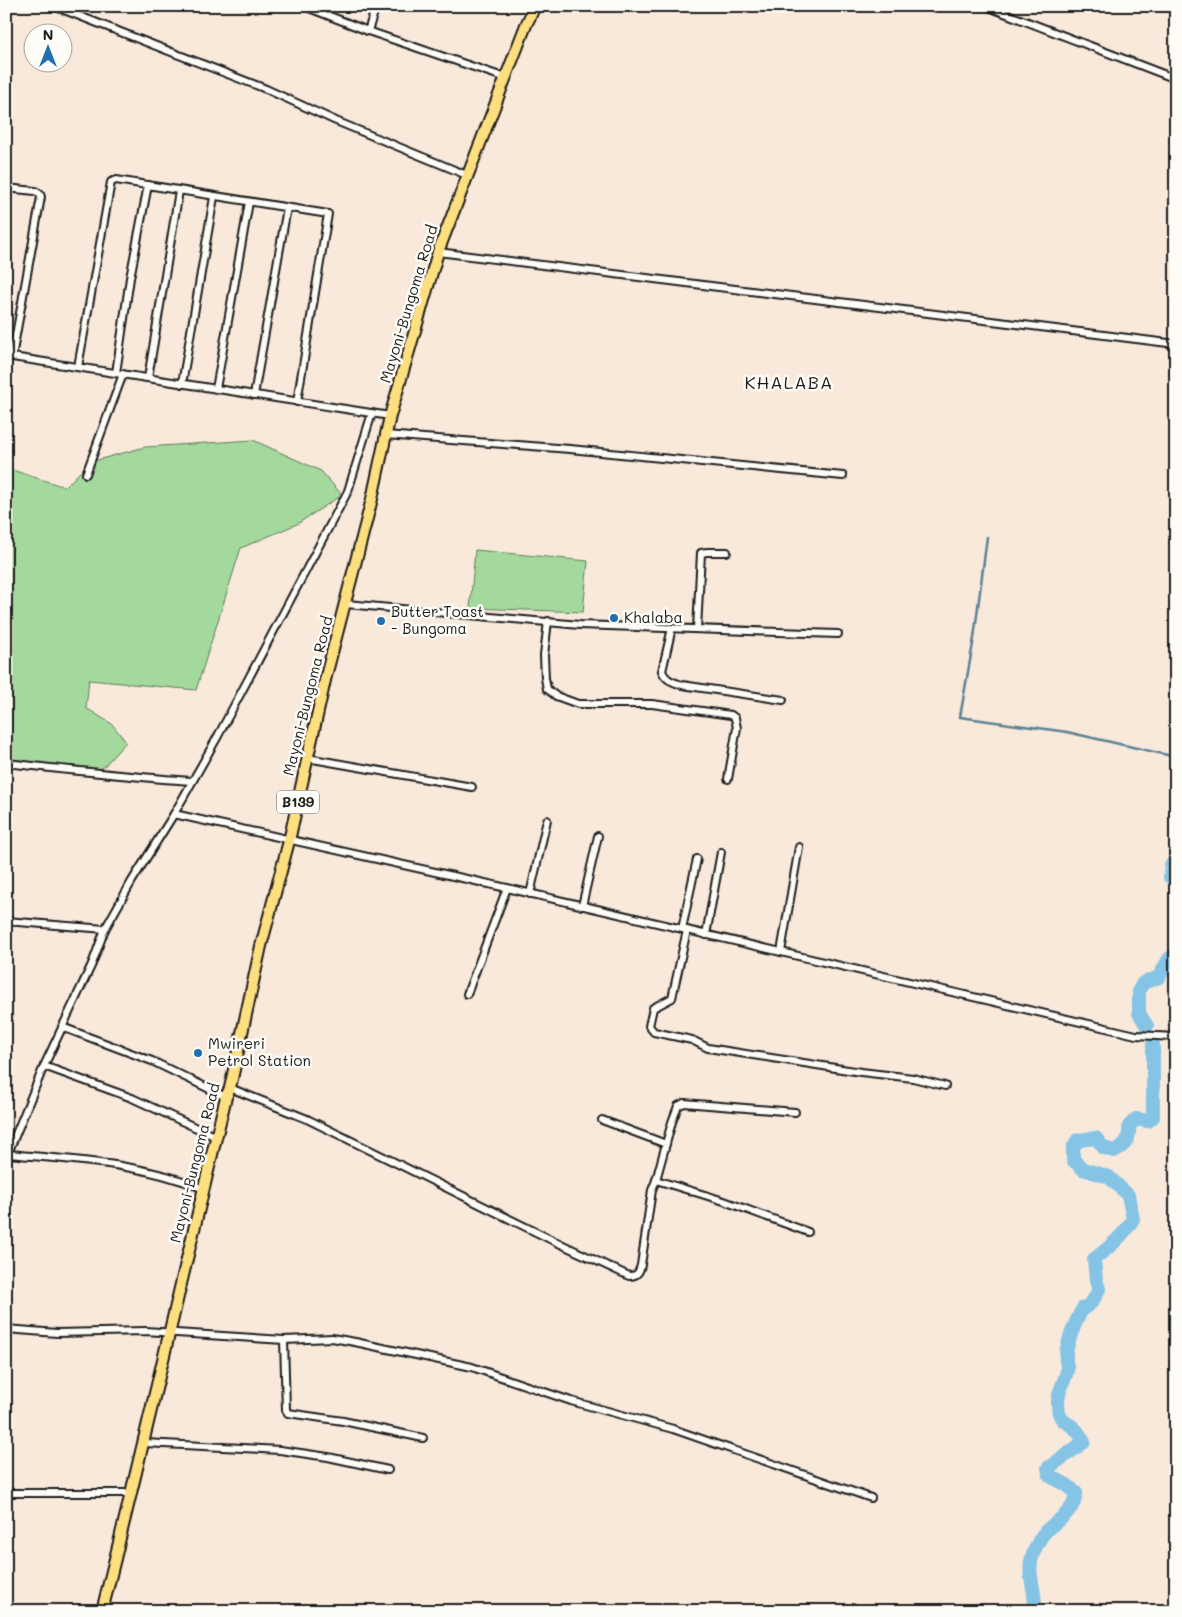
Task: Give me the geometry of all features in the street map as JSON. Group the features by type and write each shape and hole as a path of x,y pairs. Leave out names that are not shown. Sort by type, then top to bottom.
{"main road":[{"name":"Mayoni-Bungoma Road","path":"102,1611 171,1332 186,1255 228,1093 260,946 289,841 326,676 372,499 390,416 438,252 535,6"}],"street":[{"path":"54,6 266,89 336,121 469,176"},
{"path":"304,6 368,32 506,78"},
{"path":"368,32 376,6"},
{"path":"986,6 1176,79"},
{"path":"78,367 110,182 116,180 148,184 214,197 325,213 328,216 297,402"},
{"path":"86,474 120,373 130,278 148,184"},
{"path":"6,188 35,191 41,197 9,356 390,416"},
{"path":"148,378 179,191"},
{"path":"182,384 214,197"},
{"path":"216,389 249,202"},
{"path":"254,395 287,208"},
{"path":"438,252 1176,344"},
{"path":"204,1189 179,1179 95,1161 7,1156 44,1066 92,964 105,929 132,881 174,814 348,491 372,413"},
{"path":"385,435 570,449 843,476"},
{"path":"697,629 701,553 727,552"},
{"path":"346,604 580,625 838,634"},
{"path":"548,621 544,655 544,678 547,689 556,696 578,704 652,704 731,715 735,718 737,728 728,779"},
{"path":"672,628 662,672 664,677 670,681 682,685 783,700"},
{"path":"307,758 472,787"},
{"path":"6,763 89,771 112,776 192,781"},
{"path":"174,814 508,888 1136,1035 1176,1037"},
{"path":"530,894 547,820"},
{"path":"582,906 598,836"},
{"path":"781,952 799,847"},
{"path":"706,935 721,852"},
{"path":"697,859 672,998 651,1010 649,1026 654,1032 692,1040 708,1048 861,1072 913,1078 945,1086"},
{"path":"467,994 508,888"},
{"path":"6,921 105,929"},
{"path":"62,1028 152,1061 228,1093 315,1123 531,1230 629,1276 638,1274 642,1266 652,1190 678,1106 684,1103 795,1112"},
{"path":"44,1066 132,1098 216,1136"},
{"path":"602,1120 666,1144"},
{"path":"656,1180 724,1201 808,1232"},
{"path":"6,1329 57,1333 145,1331 284,1340 332,1338 355,1342 421,1355 472,1368 571,1401 673,1429 871,1498"},
{"path":"284,1340 286,1410 288,1413 343,1421 423,1438"},
{"path":"144,1443 280,1450 328,1457 388,1470"},
{"path":"6,1493 130,1493"}],"green space":[{"path":"253,440 321,471 342,495 297,524 241,548 196,690 89,680 86,708 112,724 126,742 99,772 6,758 6,468 65,487 90,462 145,447"},
{"path":"475,550 588,561 583,612 470,608"}],"waterway":[{"path":"987,537 974,638 960,717 1067,732 1176,757"},
{"path":"1176,863 1171,865 1170,877 1176,878"},
{"path":"1147,1026 1139,1013 1139,990 1143,983 1159,977 1169,959 1176,954"},
{"path":"1034,1611 1035,1604 1030,1569 1033,1554 1044,1533 1065,1515 1072,1506 1076,1493 1067,1485 1050,1476 1048,1468 1084,1442 1078,1431 1062,1420 1059,1413 1058,1401 1067,1371 1066,1351 1075,1324 1083,1308 1091,1303 1099,1289 1094,1259 1116,1241 1133,1219 1128,1195 1109,1177 1083,1169 1073,1160 1073,1148 1078,1140 1096,1138 1104,1148 1114,1151 1122,1147 1126,1142 1129,1135 1129,1126 1136,1119 1148,1121 1153,1117 1153,1044"}],"place":[{"name":"Khalaba","path":"614,618"},
{"name":"Butter Toast - Bungoma","path":"381,621"},
{"name":"Mwireri Petrol Station","path":"198,1053"}],"district":[{"name":"KHALABA","path":"789,383"}]}
